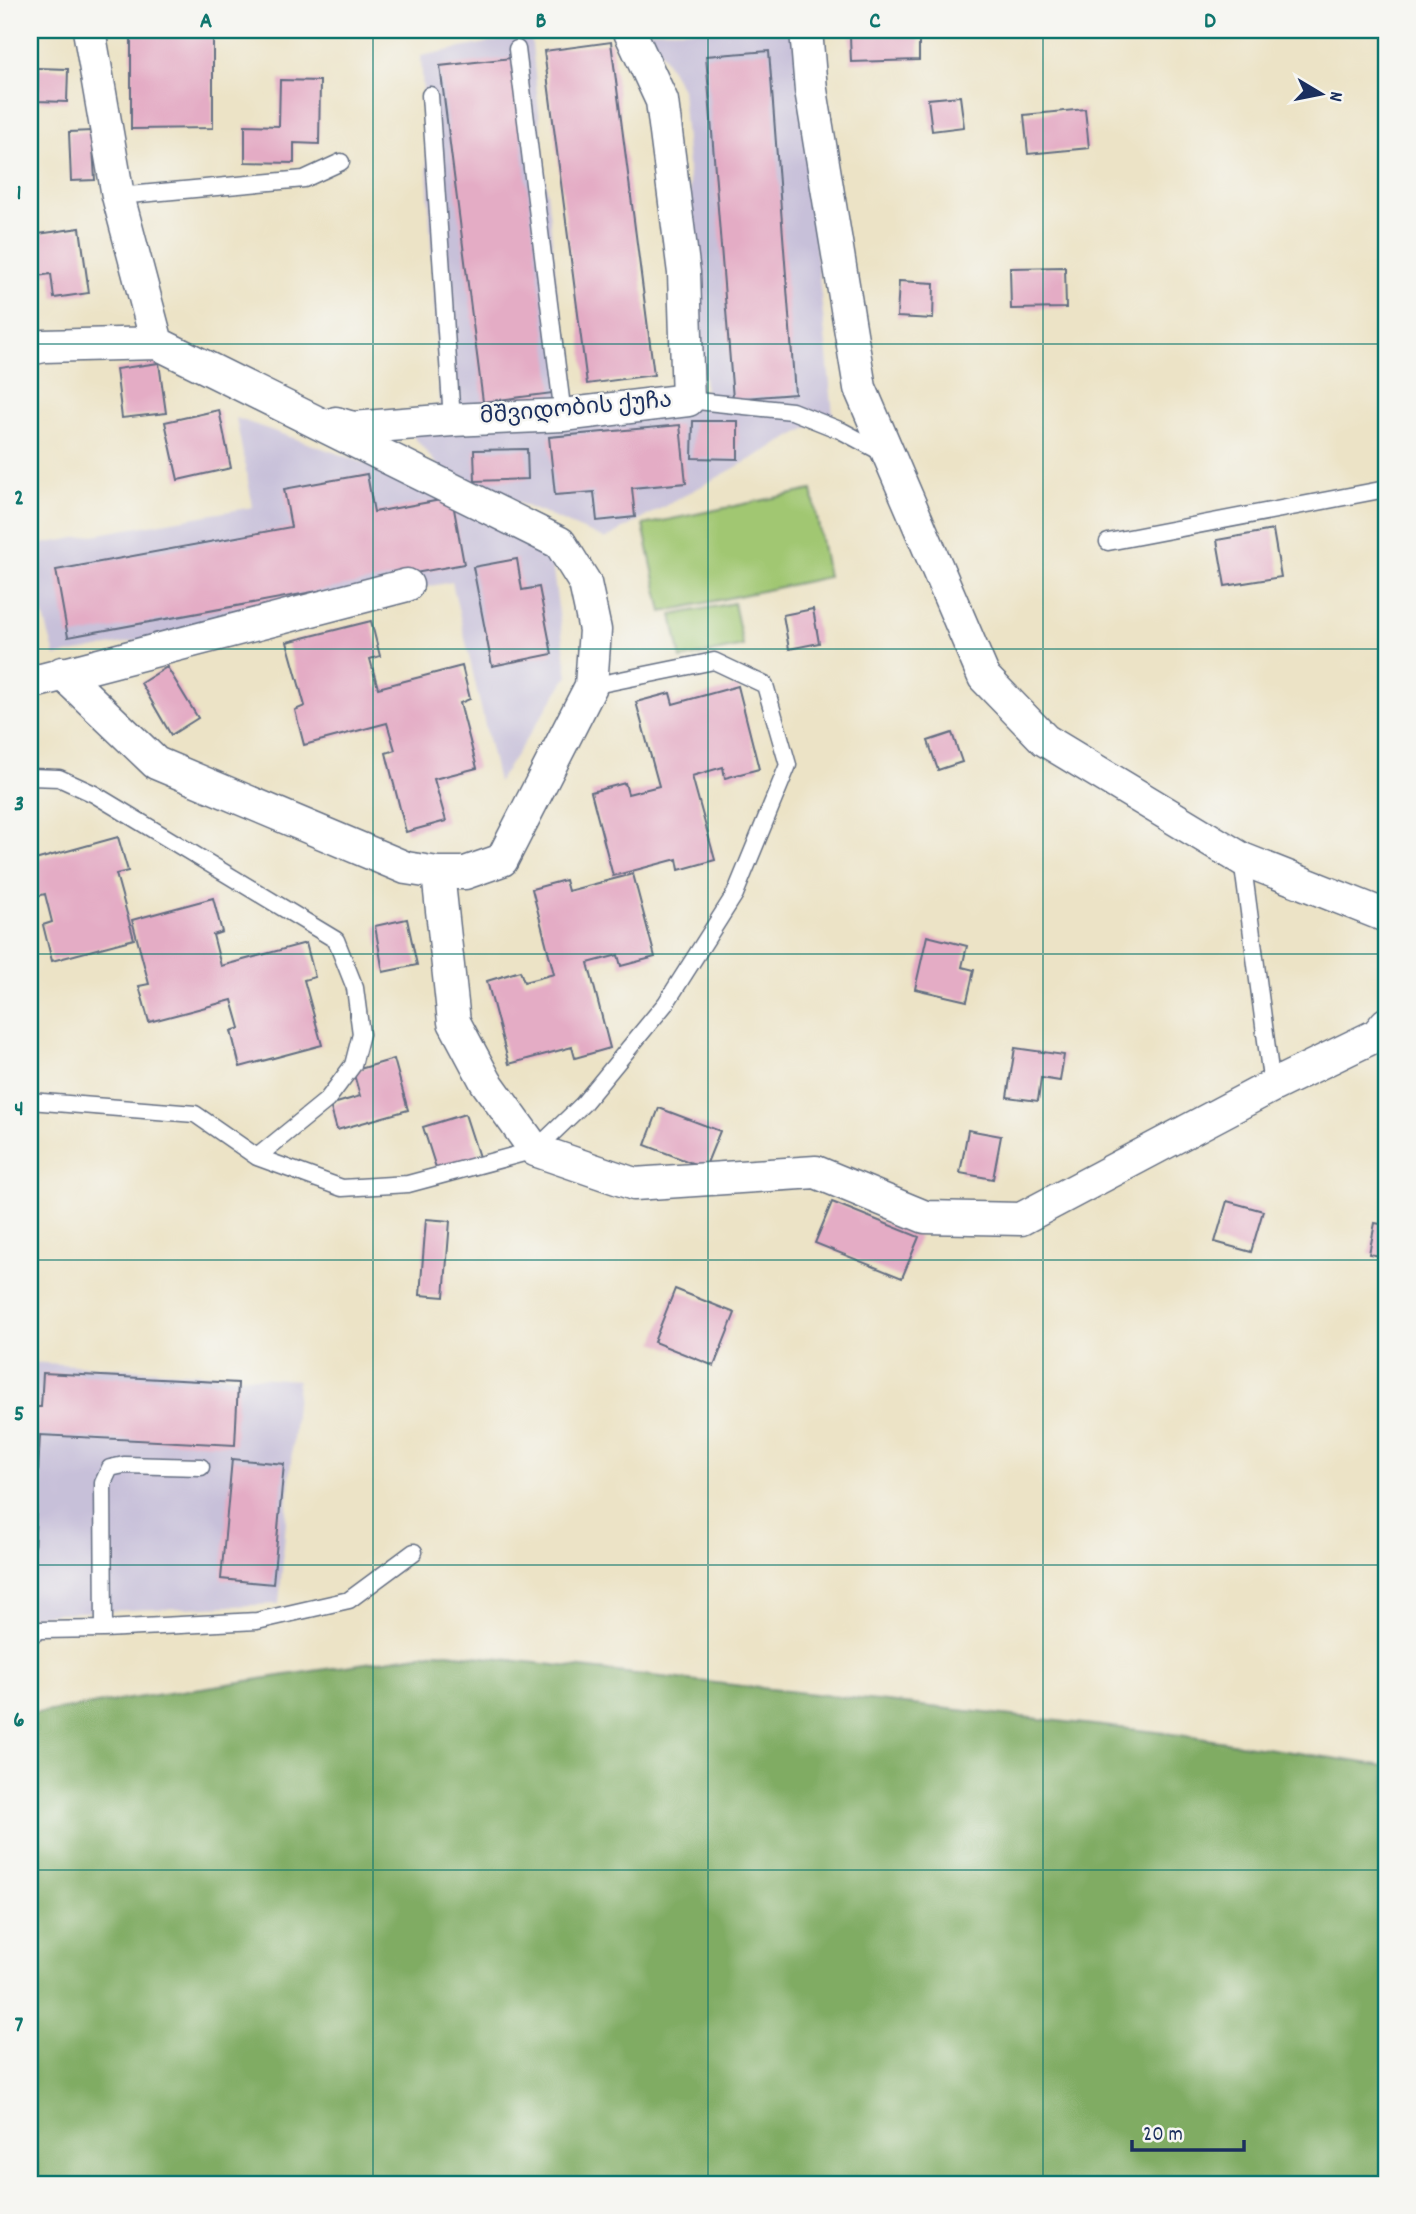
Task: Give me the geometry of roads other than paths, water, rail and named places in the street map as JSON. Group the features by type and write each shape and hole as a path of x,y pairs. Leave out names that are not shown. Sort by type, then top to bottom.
{"street":[{"path":"89,30 118,196 157,343"},
{"name":"მშვიდობის ქუჩა","path":"298,412 353,428 563,415 688,400 684,273 662,101 629,30"},
{"path":"806,30 811,90 860,388 984,677 1045,740 1242,859 1386,916"},
{"path":"30,349 44,346 157,343 298,412 559,543 585,583 595,630 591,686 502,860 465,873 438,873 405,868 156,763 62,673"},
{"path":"30,682 407,585"},
{"path":"438,873 454,1022 486,1082 535,1150 634,1184 816,1172 925,1217 1021,1219 1272,1086 1377,1035 1386,1024"}],"lane":[{"path":"517,50 563,415"},
{"path":"430,95 452,420"},
{"path":"118,196 304,179 341,162"},
{"path":"688,400 792,411 842,430 889,456"},
{"path":"1108,542 1386,489"},
{"path":"30,1101 195,1114 257,1157 342,1188 408,1184 535,1150 583,1104 666,1003 735,894 788,765 765,685 714,662 591,686"},
{"path":"30,777 59,778 93,794 337,940 355,988 360,1034 353,1065 327,1100 257,1157"},
{"path":"1242,859 1272,1086"},
{"path":"104,1629 103,1483 110,1468 124,1465 201,1467"},
{"path":"30,1635 41,1630 257,1621 349,1600 414,1552"}]}
